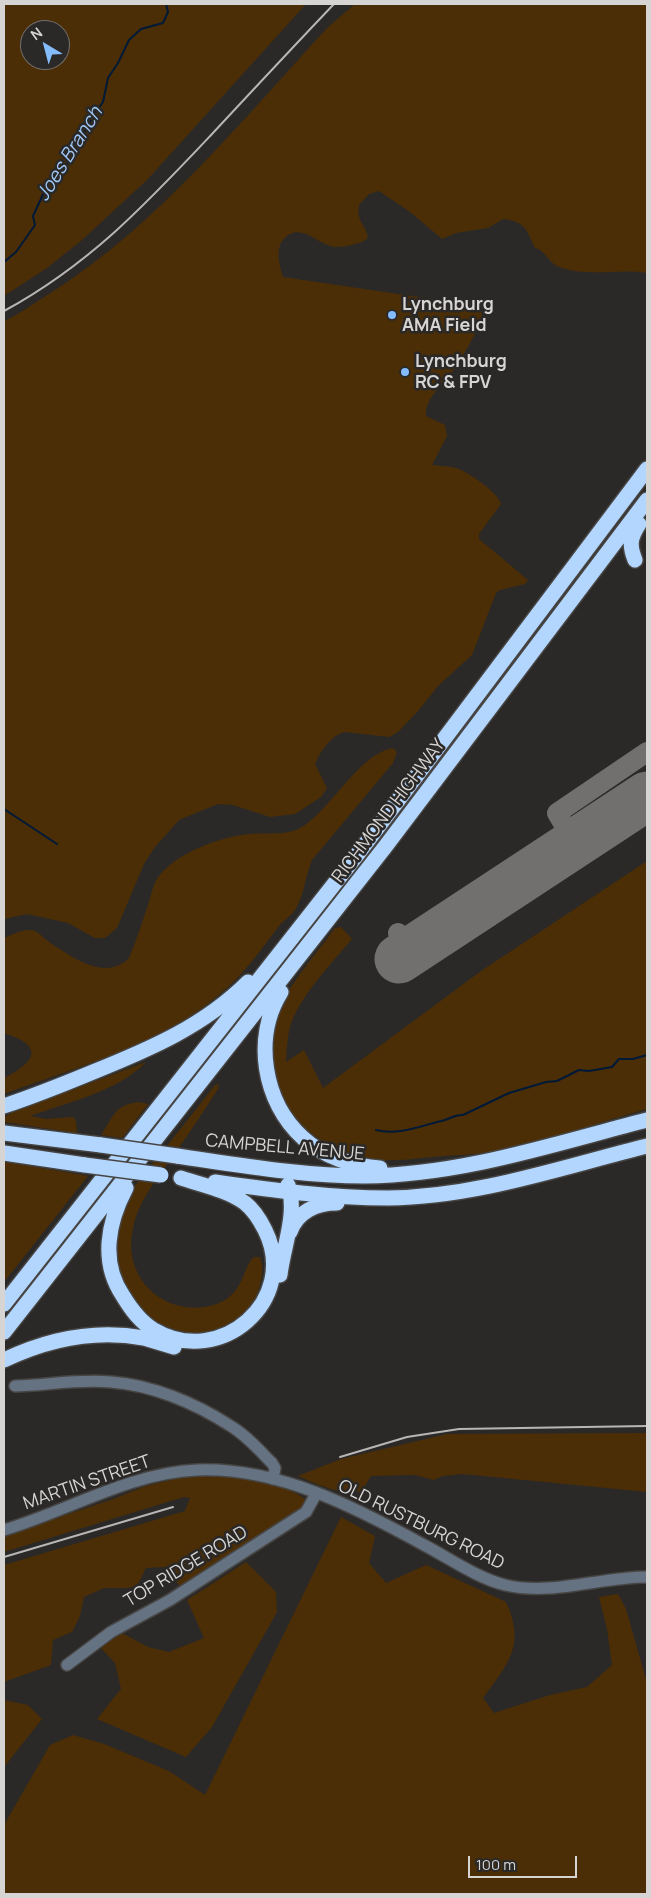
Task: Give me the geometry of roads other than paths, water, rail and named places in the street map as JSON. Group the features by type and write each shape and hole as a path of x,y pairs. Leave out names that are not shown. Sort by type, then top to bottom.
{"highway":[{"name":"RICHMOND HIGHWAY","path":"323,900 647,469"},
{"name":"RICHMOND HIGHWAY","path":"155,1140 310,944 647,500"},
{"path":"593,571 613,557 620,556 635,560 630,547 630,541 647,513"},
{"path":"4,1106 137,1054 179,1034 204,1018 243,987 323,900"},
{"path":"4,1304 323,900"},
{"path":"310,944 297,970 272,1006 264,1042 270,1081 276,1100 287,1119 303,1138 322,1150 366,1167 462,1166"},
{"path":"4,1112 58,1086"},
{"name":"CAMPBELL AVENUE","path":"4,1133 275,1169 365,1176 407,1174 462,1166 522,1154 647,1120"},
{"path":"155,1140 116,1207 110,1230 108,1250 112,1272 120,1293 134,1313 153,1329 173,1338 193,1342 212,1340 232,1333 250,1320 262,1303 271,1287 274,1262 271,1241 262,1224 245,1204 224,1192 181,1178"},
{"path":"4,1332 155,1140"},
{"path":"286,1243 293,1223 316,1206 421,1196 497,1185 647,1146"},
{"path":"4,1153 161,1176 291,1192 389,1198"},
{"path":"4,1360 45,1343 93,1335 144,1339 184,1349 202,1350 224,1345 244,1335 258,1323 274,1301 280,1282 291,1192 287,1180 275,1169"}],"street":[{"path":"15,1386 81,1381 111,1382 144,1388 174,1397 230,1425 272,1462 275,1468 273,1479"},
{"name":"MARTIN STREET","path":"4,1530 136,1481 170,1473 219,1470 273,1479"},
{"name":"OLD RUSTBURG ROAD","path":"273,1479 316,1494 382,1522 484,1577 503,1584 537,1588 647,1577"},
{"name":"TOP RIDGE ROAD","path":"67,1665 111,1632 170,1600 306,1512 316,1494"}],"waterway":[{"name":"Joes Branch","path":"4,262 16,252 35,225 33,216 46,188 54,175 64,169 103,102 108,78 129,40 141,29 163,23 168,12 166,4"},
{"path":"4,809 57,844"},
{"path":"376,1130 402,1131 445,1120 463,1115 509,1093 546,1082 557,1081 579,1070 589,1071 612,1067 619,1059 633,1059 647,1055"},
{"path":"597,1894 605,1894"}],"railway":[{"path":"4,311 63,274 115,232 187,160 334,4"},
{"path":"340,1457 407,1437 459,1429 647,1426"},
{"path":"4,1557 173,1507"}],"place":[{"name":"Lynchburg AMA Field","path":"392,315"},
{"name":"Lynchburg RC & FPV","path":"405,372"}]}
